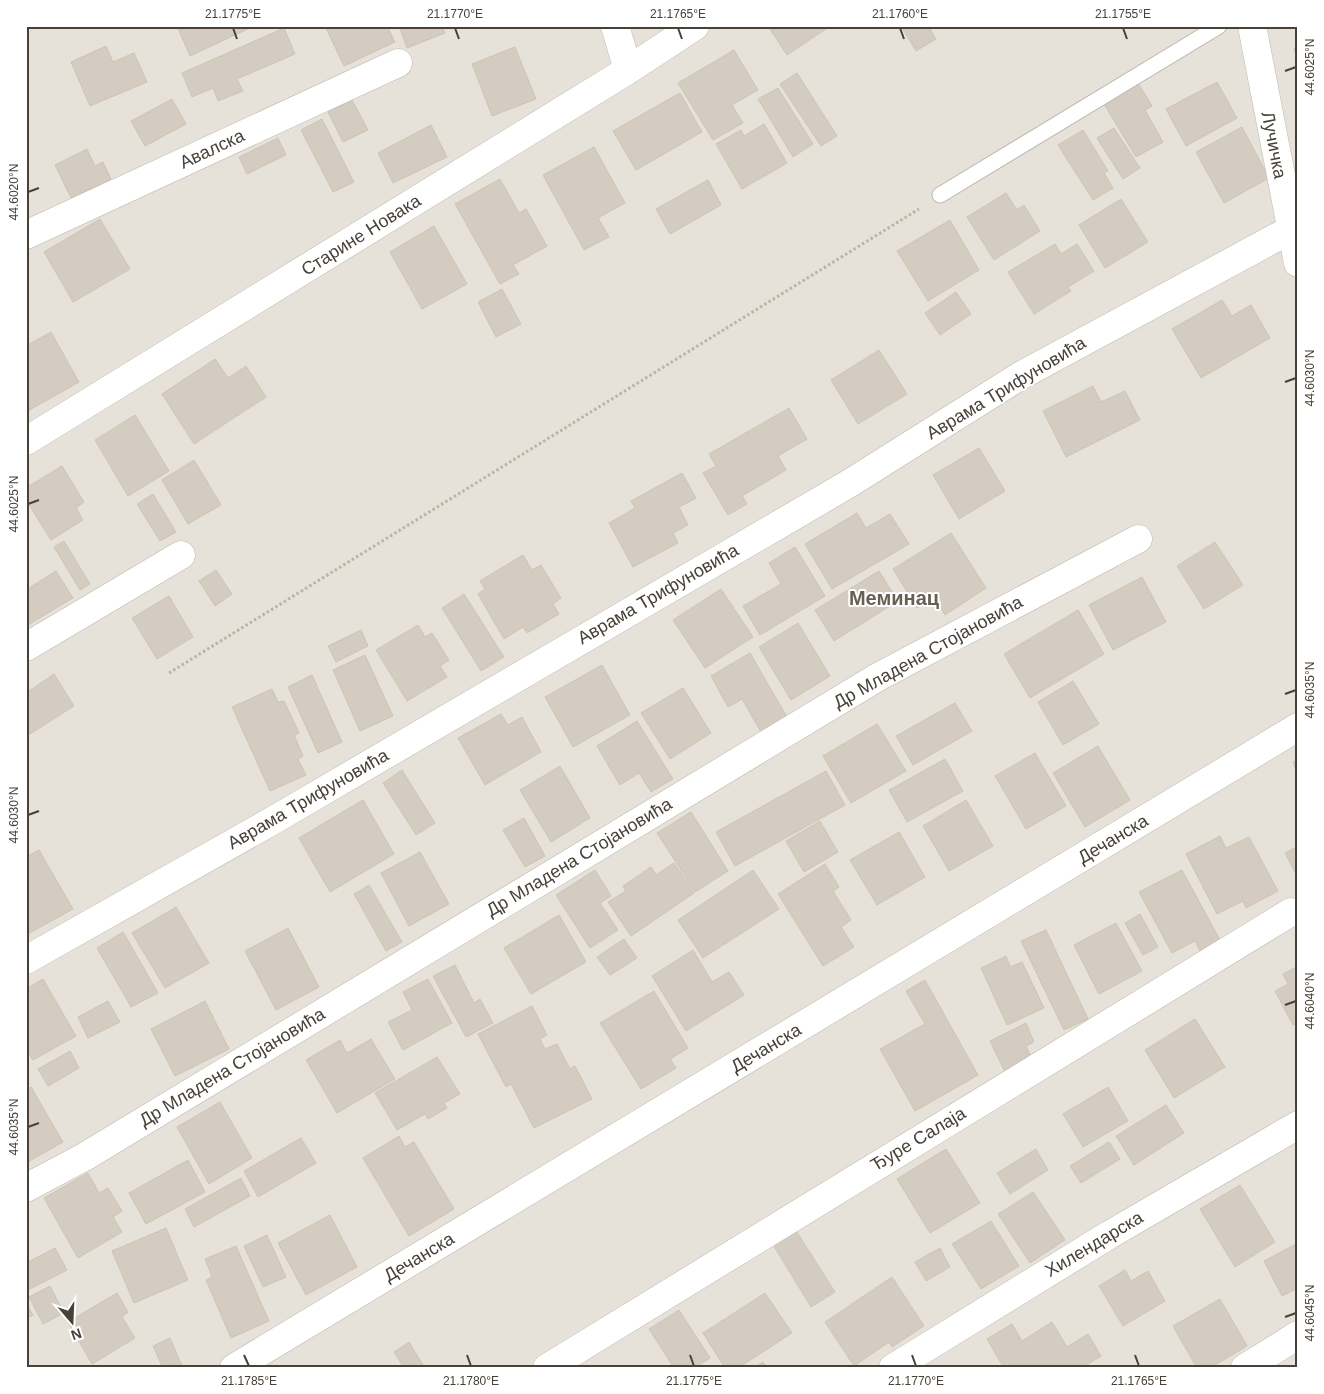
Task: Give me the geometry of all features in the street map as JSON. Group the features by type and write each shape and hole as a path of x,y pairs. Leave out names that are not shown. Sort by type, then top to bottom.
{"street":[{"path":"616,26 628,70"},
{"name":"Старине Новака","path":"26,441 628,70 695,26"},
{"name":"Лучичка","path":"1252,26 1290,230 1298,263"},
{"name":"Авалска","path":"26,235 398,63"},
{"name":"Аврама Трифуновића","path":"26,960 272,821 850,483 1020,376 1290,230"},
{"name":"Др Младена Стојановића","path":"26,1188 86,1156 878,677 1138,539"},
{"path":"26,646 181,556"},
{"name":"Дечанска","path":"234,1368 1298,727"},
{"name":"Ђуре Салаја","path":"547,1368 1291,912"},
{"name":"Хилендарска","path":"893,1368 1109,1235 1298,1125"},
{"path":"1245,1368 1298,1335"}],"lane":[{"path":"940,196 1219,26"}],"path":[{"path":"169,673 940,196"}],"shaded area":[{"path":"26,26 1298,26 1298,1368 26,1368"}],"building":[{"path":"177,26 254,26 190,56"},
{"path":"325,26 387,26 395,42 344,66"},
{"path":"399,26 442,26 445,33 407,48"},
{"path":"768,26 830,26 787,55"},
{"path":"901,26 928,26 936,39 916,51"},
{"path":"284,28 295,54 237,79 243,91 218,101 213,88 192,97 182,73"},
{"path":"106,46 113,62 134,53 147,82 90,106 71,62"},
{"path":"515,47 536,99 492,116 472,64"},
{"path":"1298,47 1298,62 1294,48"},
{"path":"734,50 758,90 732,105 743,123 713,140 678,83"},
{"path":"797,73 837,136 821,146 780,84"},
{"path":"1217,82 1237,118 1186,146 1166,109"},
{"path":"1138,83 1152,106 1145,110 1163,142 1136,157 1104,104"},
{"path":"778,88 813,144 793,157 758,99"},
{"path":"680,93 702,132 636,170 613,131"},
{"path":"172,99 186,124 145,146 131,121"},
{"path":"352,100 368,130 343,142 328,112"},
{"path":"322,119 354,182 333,192 301,130"},
{"path":"764,124 787,163 742,189 716,144 741,130 744,136"},
{"path":"431,125 447,157 393,183 378,153"},
{"path":"1242,127 1269,178 1224,203 1196,152"},
{"path":"1114,128 1140,168 1123,179 1097,138"},
{"path":"1083,130 1108,171 1104,173 1113,188 1093,200 1058,145"},
{"path":"278,138 286,155 247,174 239,157"},
{"path":"594,147 625,203 598,218 609,237 584,250 543,175"},
{"path":"87,149 95,166 103,162 111,179 71,198 55,165"},
{"path":"500,179 519,213 526,209 547,246 513,265 519,274 500,284 455,204"},
{"path":"708,180 721,205 670,234 656,209"},
{"path":"1006,193 1017,210 1024,205 1040,231 994,260 967,217"},
{"path":"1121,199 1148,242 1105,268 1079,225"},
{"path":"100,219 130,269 73,302 44,252"},
{"path":"950,220 979,270 928,301 897,251"},
{"path":"434,226 467,284 422,309 390,252"},
{"path":"1055,244 1061,254 1077,244 1094,271 1068,287 1071,291 1034,314 1008,272"},
{"path":"502,289 521,324 496,337 478,302"},
{"path":"956,292 971,314 940,335 925,313"},
{"path":"1222,300 1232,316 1251,305 1270,338 1201,378 1172,329"},
{"path":"51,332 79,382 26,412 26,346"},
{"path":"879,350 907,394 858,424 831,380"},
{"path":"215,359 228,378 246,366 266,397 194,444 162,394"},
{"path":"1093,386 1101,402 1125,391 1140,420 1066,457 1043,411"},
{"path":"789,408 807,439 778,456 786,470 742,496 747,504 728,515 703,473 716,466 709,454"},
{"path":"135,415 169,471 128,496 95,440"},
{"path":"979,448 1005,491 959,519 933,475"},
{"path":"194,460 221,505 188,524 162,480"},
{"path":"62,466 84,502 76,508 83,520 51,540 26,500 26,488"},
{"path":"682,473 696,498 679,507 688,525 673,533 678,543 633,567 609,523 635,508 631,501"},
{"path":"153,494 176,532 160,541 137,504"},
{"path":"857,513 866,528 890,514 909,544 832,589 805,544"},
{"path":"951,533 986,588 945,615 934,597 917,608 893,569"},
{"path":"64,541 90,584 80,590 54,547"},
{"path":"1215,542 1243,585 1204,609 1177,566"},
{"path":"795,547 825,596 760,635 743,606 781,584 769,563"},
{"path":"523,555 532,570 541,565 561,598 553,604 559,614 527,633 523,627 504,639 478,594 485,589 480,581"},
{"path":"216,570 232,594 215,606 199,581"},
{"path":"56,571 73,598 26,626 26,590"},
{"path":"879,571 898,601 834,641 815,610"},
{"path":"1142,577 1166,622 1113,650 1089,605"},
{"path":"721,589 753,637 705,668 673,620"},
{"path":"464,594 504,657 481,671 442,608"},
{"path":"169,596 193,637 157,659 132,618"},
{"path":"1078,610 1104,654 1030,698 1004,654"},
{"path":"798,623 830,676 791,700 759,647"},
{"path":"418,625 425,637 432,633 449,660 440,666 447,677 407,701 376,650"},
{"path":"361,630 368,646 336,662 328,646"},
{"path":"750,653 787,717 761,732 742,699 728,707 711,676"},
{"path":"365,655 393,716 360,731 333,670"},
{"path":"602,665 630,715 573,747 545,697"},
{"path":"54,674 74,706 30,734 26,728 26,693"},
{"path":"312,675 342,742 318,753 288,687"},
{"path":"1073,681 1099,724 1063,745 1038,702"},
{"path":"683,688 711,733 670,759 641,713"},
{"path":"272,689 278,702 284,701 299,733 294,735 303,756 298,759 306,775 270,791 232,707"},
{"path":"955,703 972,731 913,765 896,736"},
{"path":"501,714 508,725 522,717 541,752 485,785 458,738"},
{"path":"637,721 673,779 651,792 639,773 620,785 597,746"},
{"path":"877,724 906,771 851,803 823,756"},
{"path":"1098,746 1130,800 1085,827 1053,773"},
{"path":"1035,753 1066,806 1026,829 995,776"},
{"path":"945,759 963,791 907,822 889,790"},
{"path":"1298,760 1298,776 1293,762"},
{"path":"560,766 590,818 551,842 520,790"},
{"path":"402,770 435,823 416,835 383,783"},
{"path":"826,771 845,805 735,866 716,832"},
{"path":"363,800 394,854 330,892 299,838"},
{"path":"966,800 993,846 949,871 923,826"},
{"path":"691,812 728,871 695,892 657,833"},
{"path":"524,818 545,856 525,867 503,830"},
{"path":"820,821 838,852 804,872 786,841"},
{"path":"899,832 925,877 877,905 850,860"},
{"path":"1220,836 1226,848 1249,837 1278,891 1246,908 1243,901 1217,914 1186,854"},
{"path":"1298,846 1298,878 1285,853"},
{"path":"39,850 73,909 26,935 26,857"},
{"path":"420,852 449,904 409,926 381,873"},
{"path":"674,863 694,893 631,936 608,902 626,891 623,886 651,867 656,875"},
{"path":"825,864 839,887 833,891 851,920 841,927 854,947 823,966 778,894"},
{"path":"595,870 611,896 600,903 618,930 590,948 556,895"},
{"path":"753,870 779,909 703,958 678,920"},
{"path":"1182,870 1220,940 1200,951 1195,941 1172,953 1139,892"},
{"path":"369,885 402,942 386,951 354,894"},
{"path":"176,907 209,963 165,988 132,933"},
{"path":"1140,914 1158,947 1143,955 1125,923"},
{"path":"559,915 586,962 531,994 504,948"},
{"path":"1116,923 1142,971 1099,994 1074,945"},
{"path":"288,928 319,987 276,1010 245,951"},
{"path":"1046,930 1088,1019 1064,1030 1021,941"},
{"path":"123,932 158,993 131,1007 97,948"},
{"path":"624,939 637,958 610,975 597,957"},
{"path":"693,950 712,982 729,972 744,995 686,1031 652,976"},
{"path":"1006,956 1010,967 1022,962 1044,1008 1007,1025 981,968"},
{"path":"455,965 474,1003 480,999 493,1023 466,1037 433,976"},
{"path":"1298,966 1298,1023 1293,1025 1275,991 1288,984 1283,974"},
{"path":"43,979 76,1036 33,1060 26,1049 26,989"},
{"path":"428,979 452,1023 403,1050 388,1022 412,1010 403,992"},
{"path":"925,980 978,1075 915,1111 880,1049 925,1024 906,991"},
{"path":"654,991 688,1048 670,1059 676,1068 641,1089 600,1023"},
{"path":"108,1001 120,1022 88,1038 78,1017"},
{"path":"205,1001 229,1049 175,1076 151,1029"},
{"path":"532,1006 547,1035 540,1039 545,1049 557,1044 570,1069 575,1066 592,1099 534,1128 511,1084 506,1087 478,1034"},
{"path":"1195,1019 1225,1067 1174,1098 1145,1050"},
{"path":"1026,1023 1034,1042 1026,1046 1031,1057 1004,1070 990,1041"},
{"path":"371,1039 395,1079 337,1113 306,1060 340,1040 347,1053"},
{"path":"70,1051 79,1068 48,1086 38,1069"},
{"path":"437,1057 460,1094 444,1103 447,1108 428,1119 425,1114 397,1130 375,1093"},
{"path":"31,1087 63,1142 26,1163 26,1090"},
{"path":"1108,1087 1128,1121 1083,1147 1063,1114"},
{"path":"220,1102 252,1158 209,1184 177,1127"},
{"path":"1166,1105 1184,1133 1134,1165 1116,1136"},
{"path":"399,1136 405,1147 414,1142 454,1209 409,1236 363,1158"},
{"path":"301,1138 316,1163 258,1197 244,1171"},
{"path":"1109,1142 1120,1159 1081,1183 1070,1166"},
{"path":"946,1149 980,1203 930,1233 897,1179"},
{"path":"1036,1149 1048,1170 1010,1194 997,1173"},
{"path":"188,1160 205,1192 146,1224 129,1193"},
{"path":"88,1173 99,1193 108,1188 122,1211 113,1217 122,1232 78,1258 44,1198"},
{"path":"241,1178 250,1196 194,1227 185,1209"},
{"path":"1240,1185 1275,1242 1235,1267 1200,1209"},
{"path":"1033,1192 1065,1240 1030,1263 998,1214"},
{"path":"330,1215 357,1267 306,1295 278,1243"},
{"path":"991,1221 1019,1266 981,1289 952,1244"},
{"path":"166,1228 188,1280 134,1303 112,1251"},
{"path":"795,1229 835,1292 811,1307 772,1243"},
{"path":"267,1235 286,1277 263,1287 244,1246"},
{"path":"1298,1243 1298,1288 1282,1296 1264,1261"},
{"path":"236,1246 269,1321 231,1338 206,1280 212,1277 205,1259"},
{"path":"55,1248 67,1270 26,1291 26,1263"},
{"path":"940,1248 950,1267 926,1281 915,1262"},
{"path":"1125,1270 1131,1281 1148,1271 1165,1301 1123,1326 1099,1286"},
{"path":"892,1277 924,1326 892,1347 889,1342 854,1366 825,1322"},
{"path":"50,1286 64,1313 43,1324 29,1297"},
{"path":"117,1293 128,1312 122,1317 135,1338 92,1364 68,1322"},
{"path":"765,1293 792,1333 738,1368 725,1368 703,1333"},
{"path":"1220,1299 1247,1346 1210,1368 1197,1368 1173,1326"},
{"path":"26,1303 33,1315 26,1319"},
{"path":"679,1310 710,1358 695,1368 674,1368 649,1329"},
{"path":"1052,1322 1067,1347 1088,1334 1101,1356 1082,1368 1004,1368 987,1339 1012,1324 1022,1341"},
{"path":"170,1338 183,1368 163,1368 153,1346"},
{"path":"409,1342 423,1365 418,1368 404,1368 394,1352"},
{"path":"763,1362 767,1368 754,1368"}],"district":[{"name":"Меминац","path":"894,598"}]}
